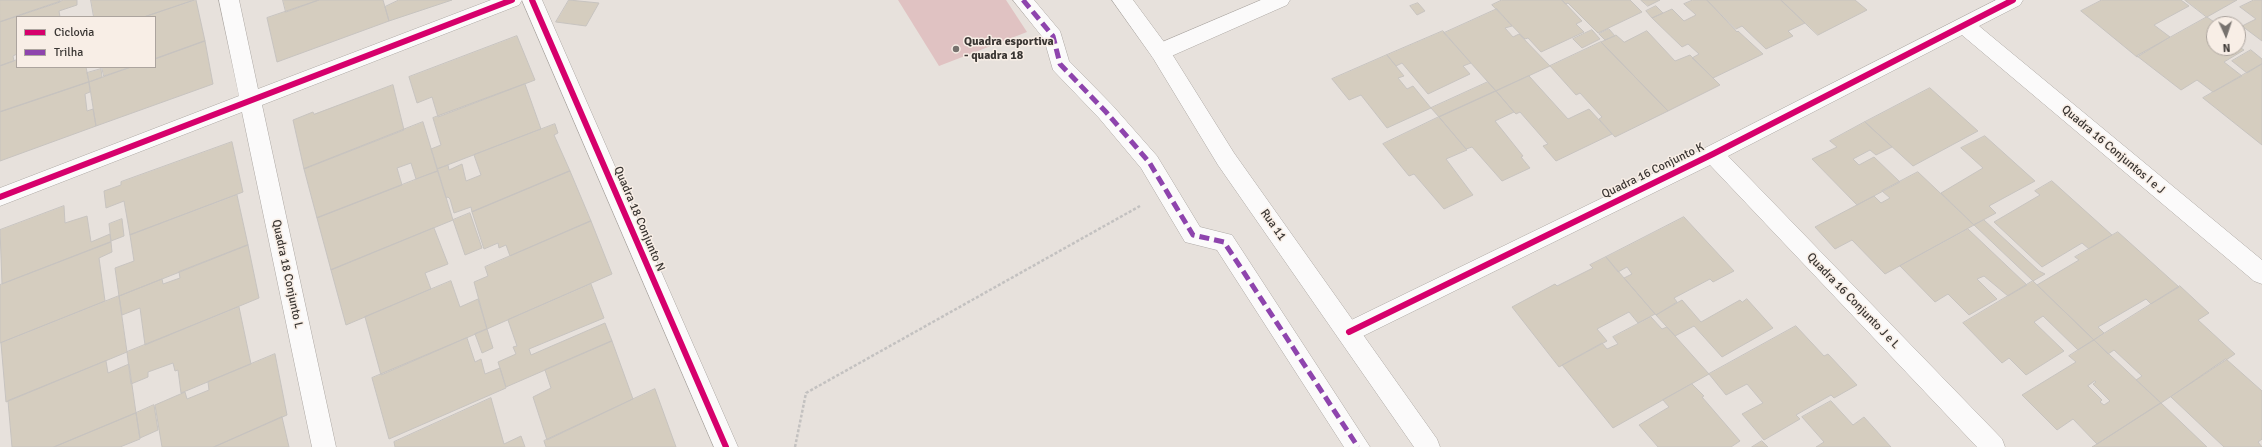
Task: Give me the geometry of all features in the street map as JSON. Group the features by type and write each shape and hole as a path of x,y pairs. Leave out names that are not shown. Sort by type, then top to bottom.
{"street":[{"name":"Quadra 18 Conjunto L","path":"229,0 324,447"},
{"path":"0,197 512,0"},
{"name":"Quadra 18 Conjunto N","path":"532,0 726,447"},
{"path":"1023,0 1053,36 1060,64 1106,112 1149,162 1193,235 1224,242 1358,447"},
{"name":"Rua 11","path":"1122,0 1160,52 1226,159 1349,332 1428,447"},
{"path":"1160,52 1280,0"},
{"name":"Quadra 16 Conjunto K","path":"1349,332 1713,154 2013,0"},
{"name":"Quadra 16 Conjuntos I e J","path":"1964,25 2262,274"},
{"name":"Quadra 16 Conjunto J e L","path":"1713,154 1993,447"}],"path":[{"path":"795,447 806,393 1167,191"}],"shaded area":[{"name":"Quadra esportiva - quadra 18","path":"898,0 1006,0 1027,32 939,66"}],"building":[{"path":"0,0 60,0 60,2 0,22"},
{"path":"64,0 77,0 77,5 59,11 60,16 17,16"},
{"path":"91,0 194,0 147,16 94,16"},
{"path":"196,0 205,41 156,59 156,16 147,16"},
{"path":"283,0 319,0 286,12"},
{"path":"319,0 383,0 389,21 277,62 267,18"},
{"path":"399,0 452,0 389,21 385,7"},
{"path":"569,0 599,3 586,26 556,22"},
{"path":"1502,0 1562,0 1582,21 1576,24 1584,32 1541,52 1528,38 1525,39 1492,5"},
{"path":"1562,0 1630,0 1642,12 1598,33 1568,3 1566,4"},
{"path":"1641,0 1660,0 1648,6"},
{"path":"1693,0 1707,0 1737,32 1738,31 1763,54 1713,78 1692,58 1699,54 1688,44 1682,47 1652,18 1672,9 1684,21 1696,15 1684,4"},
{"path":"1707,0 1781,0 1805,23 1788,31 1793,36 1766,49 1742,26 1736,29"},
{"path":"1781,0 1855,0 1867,10 1818,35"},
{"path":"2102,0 2181,0 2189,6 2154,25 2170,37 2137,57 2081,11"},
{"path":"2185,0 2237,0 2209,16 2206,16"},
{"path":"2254,0 2262,0 2262,41 2246,29 2246,24 2256,19 2240,7"},
{"path":"1418,3 1425,11 1417,15 1410,6"},
{"path":"1656,6 1663,13 1652,18 1646,11"},
{"path":"1497,9 1512,26 1505,28 1513,37 1519,34 1550,66 1496,91 1444,33"},
{"path":"16,16 16,54 13,56 14,61 0,66 0,22"},
{"path":"2206,18 2206,56 2234,56 2224,62 2242,76 2213,92 2197,80 2181,90 2137,56"},
{"path":"1609,29 1615,36 1605,40 1599,34"},
{"path":"1592,30 1600,39 1582,48 1573,39"},
{"path":"1443,31 1471,63 1463,66 1470,74 1428,94 1402,63 1396,66 1387,55"},
{"path":"1647,31 1675,61 1690,55 1720,85 1668,111 1601,42 1616,35 1624,42"},
{"path":"517,36 535,80 438,117 432,97 417,103 409,77"},
{"path":"205,41 213,84 96,126 89,82 128,68 156,68 156,59"},
{"path":"1601,42 1668,111 1615,137 1599,119 1602,117 1580,93 1576,95 1550,66"},
{"path":"2251,50 2262,59 2262,64 2247,73 2232,61 2241,56 2246,56 2246,53"},
{"path":"1387,55 1404,76 1398,78 1407,89 1413,86 1431,108 1387,128 1361,95 1349,100 1332,79"},
{"path":"16,60 16,68 86,68 89,82 0,112 0,66"},
{"path":"2262,64 2262,145 2203,98"},
{"path":"102,68 128,68 104,76"},
{"path":"101,69 102,77 89,82 87,73"},
{"path":"1529,76 1568,119 1589,109 1612,134 1556,161 1543,146 1548,144 1520,112 1516,114 1496,91"},
{"path":"89,82 90,92 85,94 87,111 93,109 96,126 0,161 0,112"},
{"path":"1488,82 1496,91 1439,117 1431,108"},
{"path":"525,84 541,129 437,169 431,149 441,145 433,118"},
{"path":"393,85 404,130 304,169 293,120 313,112 314,114"},
{"path":"1930,88 1978,131 1913,166 1865,122"},
{"path":"1496,91 1514,112 1495,121 1523,156 1521,157 1530,168 1502,181 1472,147 1466,149 1439,117"},
{"path":"1439,117 1467,150 1446,159 1473,195 1444,209 1414,174 1409,176 1383,144"},
{"path":"423,122 438,171 416,179 411,163 397,168 402,185 317,218 304,169"},
{"path":"1865,122 1892,147 1876,155 1870,150 1853,159 1859,165 1874,157 1900,182 1857,205 1812,159 1837,147 1830,141"},
{"path":"555,124 558,133 554,135 570,171 472,212 471,207 454,213 450,199 448,197 446,198 437,169 448,165 449,170 462,164 466,181 481,175 474,155"},
{"path":"1985,136 2035,181 1989,206 1996,213 1974,225 1941,193 1983,168 1961,148"},
{"path":"232,142 243,192 130,235 124,201 106,208 104,191 121,185 121,182"},
{"path":"438,171 453,220 331,270 317,218"},
{"path":"570,171 591,221 510,256 506,245 499,248 498,243 484,249 472,212"},
{"path":"1918,172 1974,225 1885,274 1852,240 1835,249 1815,227 1874,196 1881,203 1890,198 1882,191"},
{"path":"2052,181 2112,235 2089,249 2082,243 2042,267 1994,222 2040,195 2035,191"},
{"path":"237,195 248,245 119,296 115,268 134,261 130,235"},
{"path":"64,206 65,223 87,216 91,242 110,234 111,242 2,284 0,230"},
{"path":"470,213 482,248 465,255 453,220"},
{"path":"1684,217 1734,271 1713,282 1710,279 1674,298 1677,302 1656,315 1624,278 1632,274 1627,267 1618,272 1606,257"},
{"path":"122,219 124,236 111,241 109,224"},
{"path":"1984,220 2039,271 2045,274 2033,281 1974,225"},
{"path":"591,221 612,274 487,329 474,282 488,276 485,267"},
{"path":"434,228 448,264 425,273 431,289 346,325 331,270"},
{"path":"1968,229 2027,285 2008,296 1984,276 1977,279 1997,299 1969,315 1948,294 1935,302 1900,266"},
{"path":"2118,232 2179,287 2151,304 2146,299 2098,327 2104,333 2094,340 2037,285 2079,260 2075,257"},
{"path":"111,242 112,252 99,258 105,301 0,343 0,285"},
{"path":"248,245 259,298 145,345 140,308 122,315 119,296 162,279 163,284 180,278 179,272"},
{"path":"1606,257 1655,314 1638,323 1629,312 1597,329 1607,341 1559,367 1512,307 1555,284 1557,286 1593,268 1590,265"},
{"path":"451,281 460,307 478,299 487,329 381,375 365,317"},
{"path":"2033,281 2094,340 2078,350 2043,316 2034,322 2064,351 2026,375 2009,358 2002,363 1963,323"},
{"path":"591,284 604,318 529,349 531,355 605,323 612,341 506,387 498,362 516,354 513,347 517,346 508,320"},
{"path":"2180,286 2209,313 2198,320 2235,354 2161,403 2136,380 2142,376 2114,350 2108,354 2094,340"},
{"path":"119,296 127,352 6,402 1,343"},
{"path":"1747,299 1773,328 1722,357 1694,326 1675,336 1656,315 1682,300 1701,322 1740,300 1742,302"},
{"path":"239,307 251,364 181,393 178,370 175,371 173,363 148,372 148,377 131,384 127,352"},
{"path":"1651,317 1662,329 1667,327 1709,374 1613,428 1562,365 1602,343 1607,349 1618,344 1613,337"},
{"path":"1796,326 1824,356 1828,354 1857,385 1834,398 1831,395 1796,415 1800,419 1764,440 1742,414 1763,403 1747,384 1726,395 1709,374"},
{"path":"487,329 493,348 482,353 475,334"},
{"path":"467,338 475,362 481,359 485,374 500,368 506,388 389,439 372,378"},
{"path":"2094,340 2161,403 2097,444 2073,419 2057,430 2022,395 2076,362 2069,356","holes":["2095,381 2096,382 2093,384 2110,401 2104,405 2100,402 2102,400 2088,386"]},
{"path":"612,341 633,399 547,440 533,397 551,388 545,370"},
{"path":"275,354 287,415 214,447 162,447 155,405 185,392 187,399 209,390 208,382"},
{"path":"2226,359 2262,391 2262,439 2258,442 2262,447 2224,447 2171,397"},
{"path":"106,361 108,373 129,364 136,413 54,447 12,447 8,401"},
{"path":"1692,384 1704,396 1702,397 1740,441 1731,447 1658,447 1639,425 1669,407 1663,400"},
{"path":"655,389 676,447 546,447 544,441"},
{"path":"491,398 504,444 521,436 525,447 395,447 394,442"},
{"path":"1831,401 1853,425 1864,417 1891,447 1816,447 1824,442 1802,417"},
{"path":"2161,403 2207,447 2092,447 2097,444"},
{"path":"154,405 158,430 140,438 136,413"},
{"path":"136,413 140,439 120,447 54,447"},
{"path":"282,417 289,447 214,447"},
{"path":"1762,441 1768,447 1752,447"}],"marked path":[{"path":"1023,0 1053,36 1060,64 1106,112 1149,162 1193,235 1224,242 1358,447"}],"cycle path":[{"path":"0,197 512,0"},
{"path":"532,0 726,447"},
{"path":"1349,332 1713,154 2013,0"}],"place":[{"name":"Quadra esportiva - quadra 18","path":"956,49"}]}
